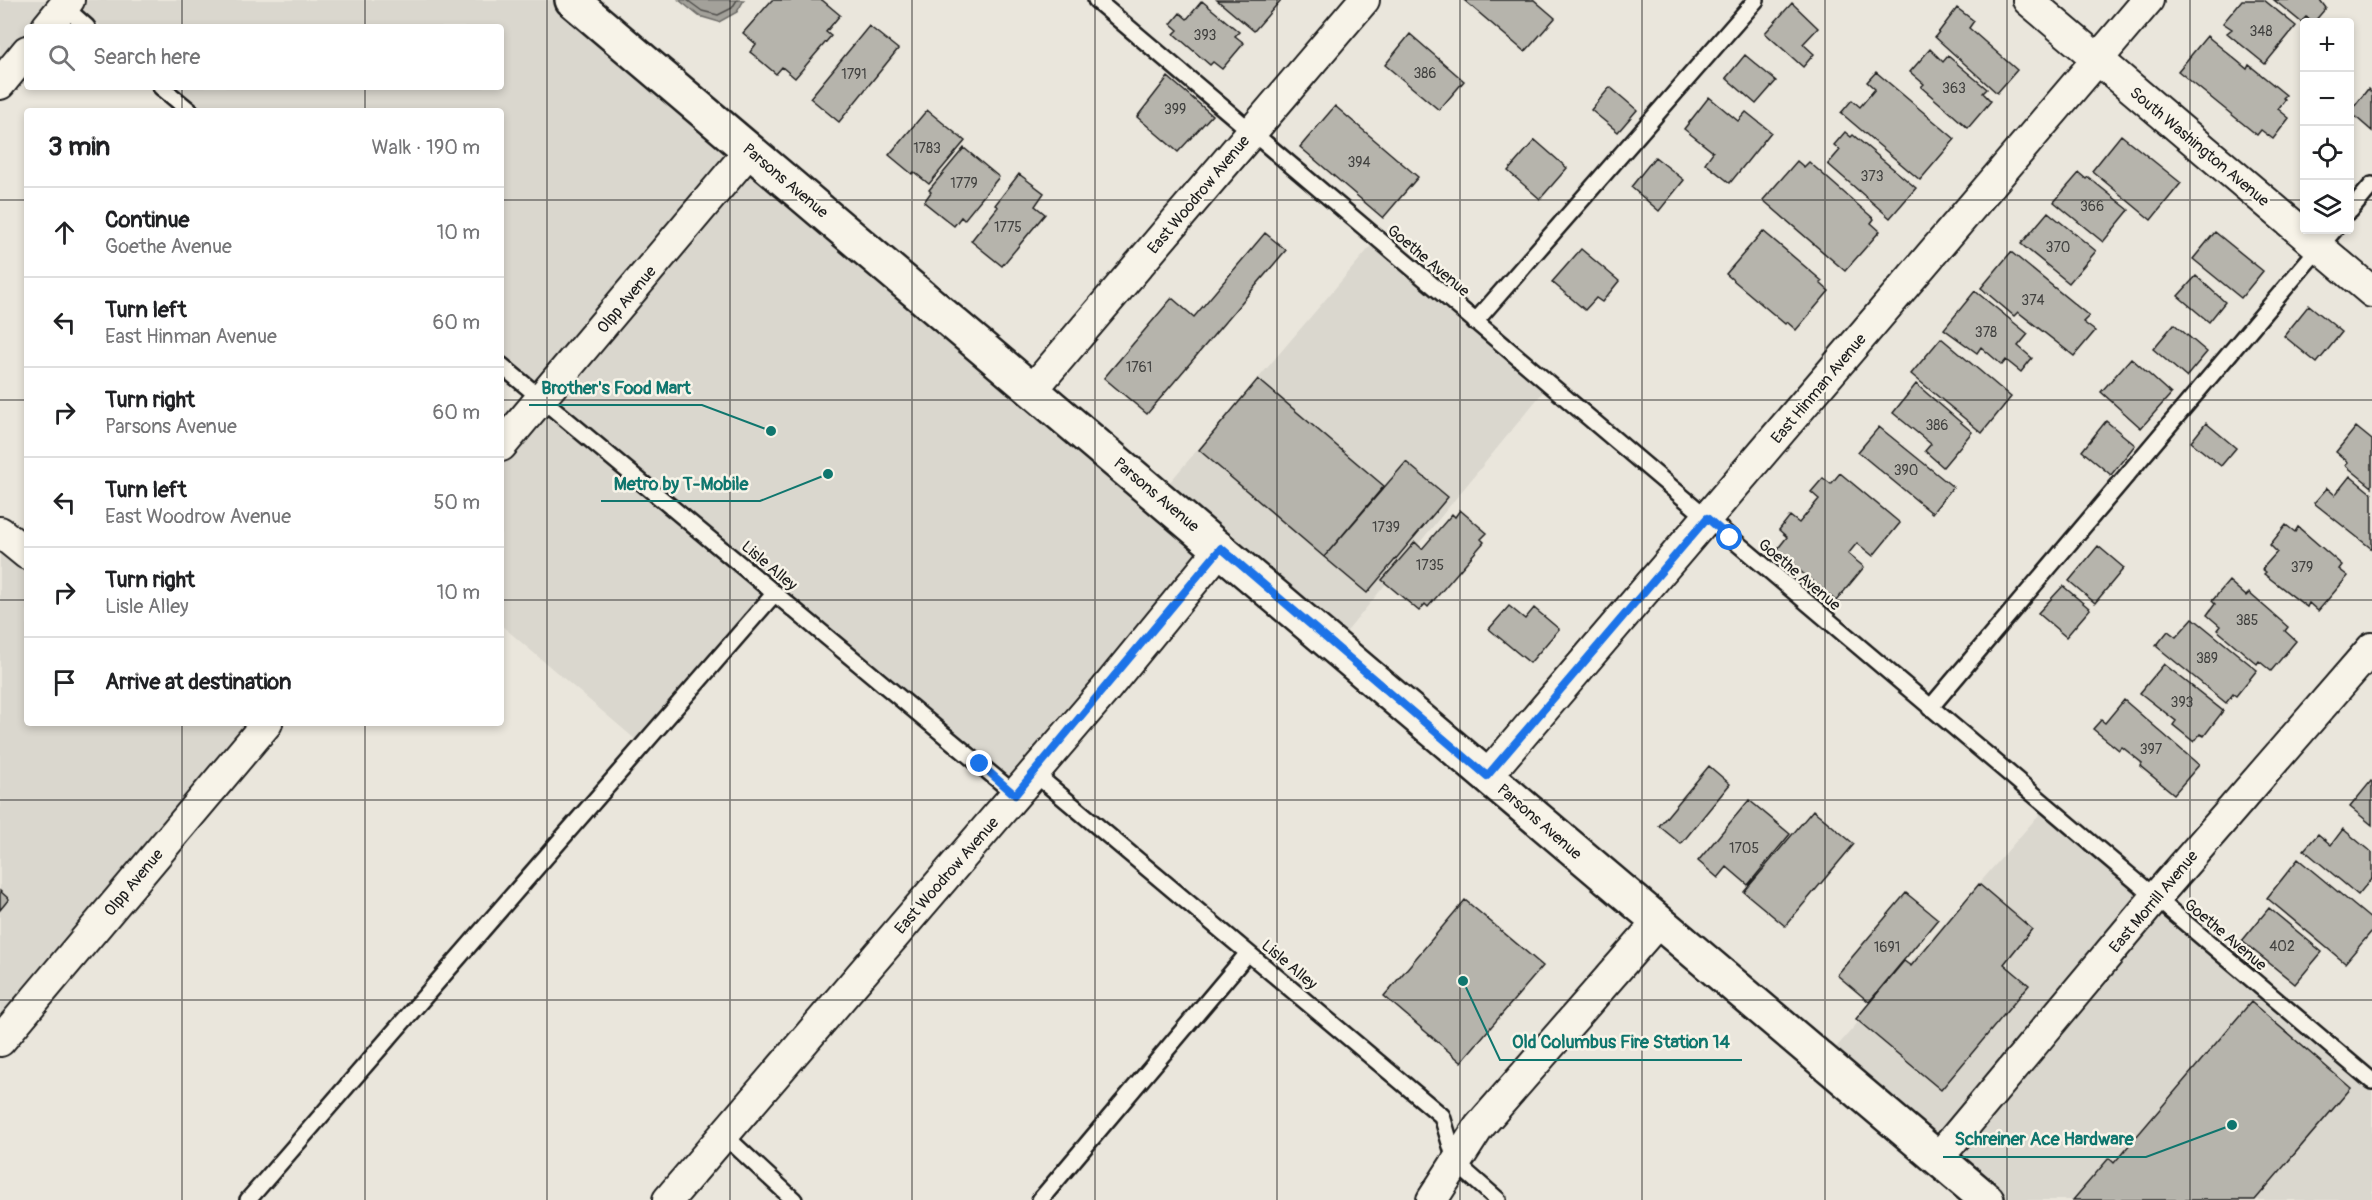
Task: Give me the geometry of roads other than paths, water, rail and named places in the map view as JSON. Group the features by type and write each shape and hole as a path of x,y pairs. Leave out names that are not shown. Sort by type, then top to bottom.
{"main road":[{"name":"Parsons Avenue","path":"572,0 1988,1200"}],"street":[{"name":"East Woodrow Avenue","path":"1033,389 1364,0"},
{"name":"South Washington Avenue","path":"2028,0 2097,59 2327,238 2372,292"},
{"name":"East Hinman Avenue","path":"1487,776 2148,0"},
{"path":"0,84 24,55"},
{"name":"Olpp Avenue","path":"504,442 750,150"},
{"path":"0,532 24,551"},
{"name":"East Woodrow Avenue","path":"668,1200 1024,784 1221,548"},
{"name":"East Morrill Avenue","path":"1938,1158 2155,897 2372,648"},
{"name":"Olpp Avenue","path":"0,1041 251,728"},
{"path":"1432,1200 1479,1127 1658,922"}],"lane":[{"name":"Goethe Avenue","path":"1096,0 2372,1081"},
{"path":"1475,322 1756,0"},
{"path":"59,9 82,24"},
{"path":"165,90 186,108"},
{"path":"2354,205 2372,185"},
{"path":"1930,708 2327,238"},
{"name":"Lisle Alley","path":"504,367 775,593 1248,953 1442,1116 1456,1163"},
{"path":"248,1200 775,593"},
{"path":"1040,1200 1248,953"},
{"path":"724,1135 794,1200"},
{"path":"1456,1163 1498,1200"}],"water":[{"path":"679,0 744,0 737,12 719,22 699,16"}],"place":[{"name":"Brother's Food Mart","path":"771,431"},
{"name":"Metro by T-Mobile","path":"828,474"},
{"name":"Old Columbus Fire Station 14","path":"1463,981"},
{"name":"Schreiner Ace Hardware","path":"2232,1125"}]}
